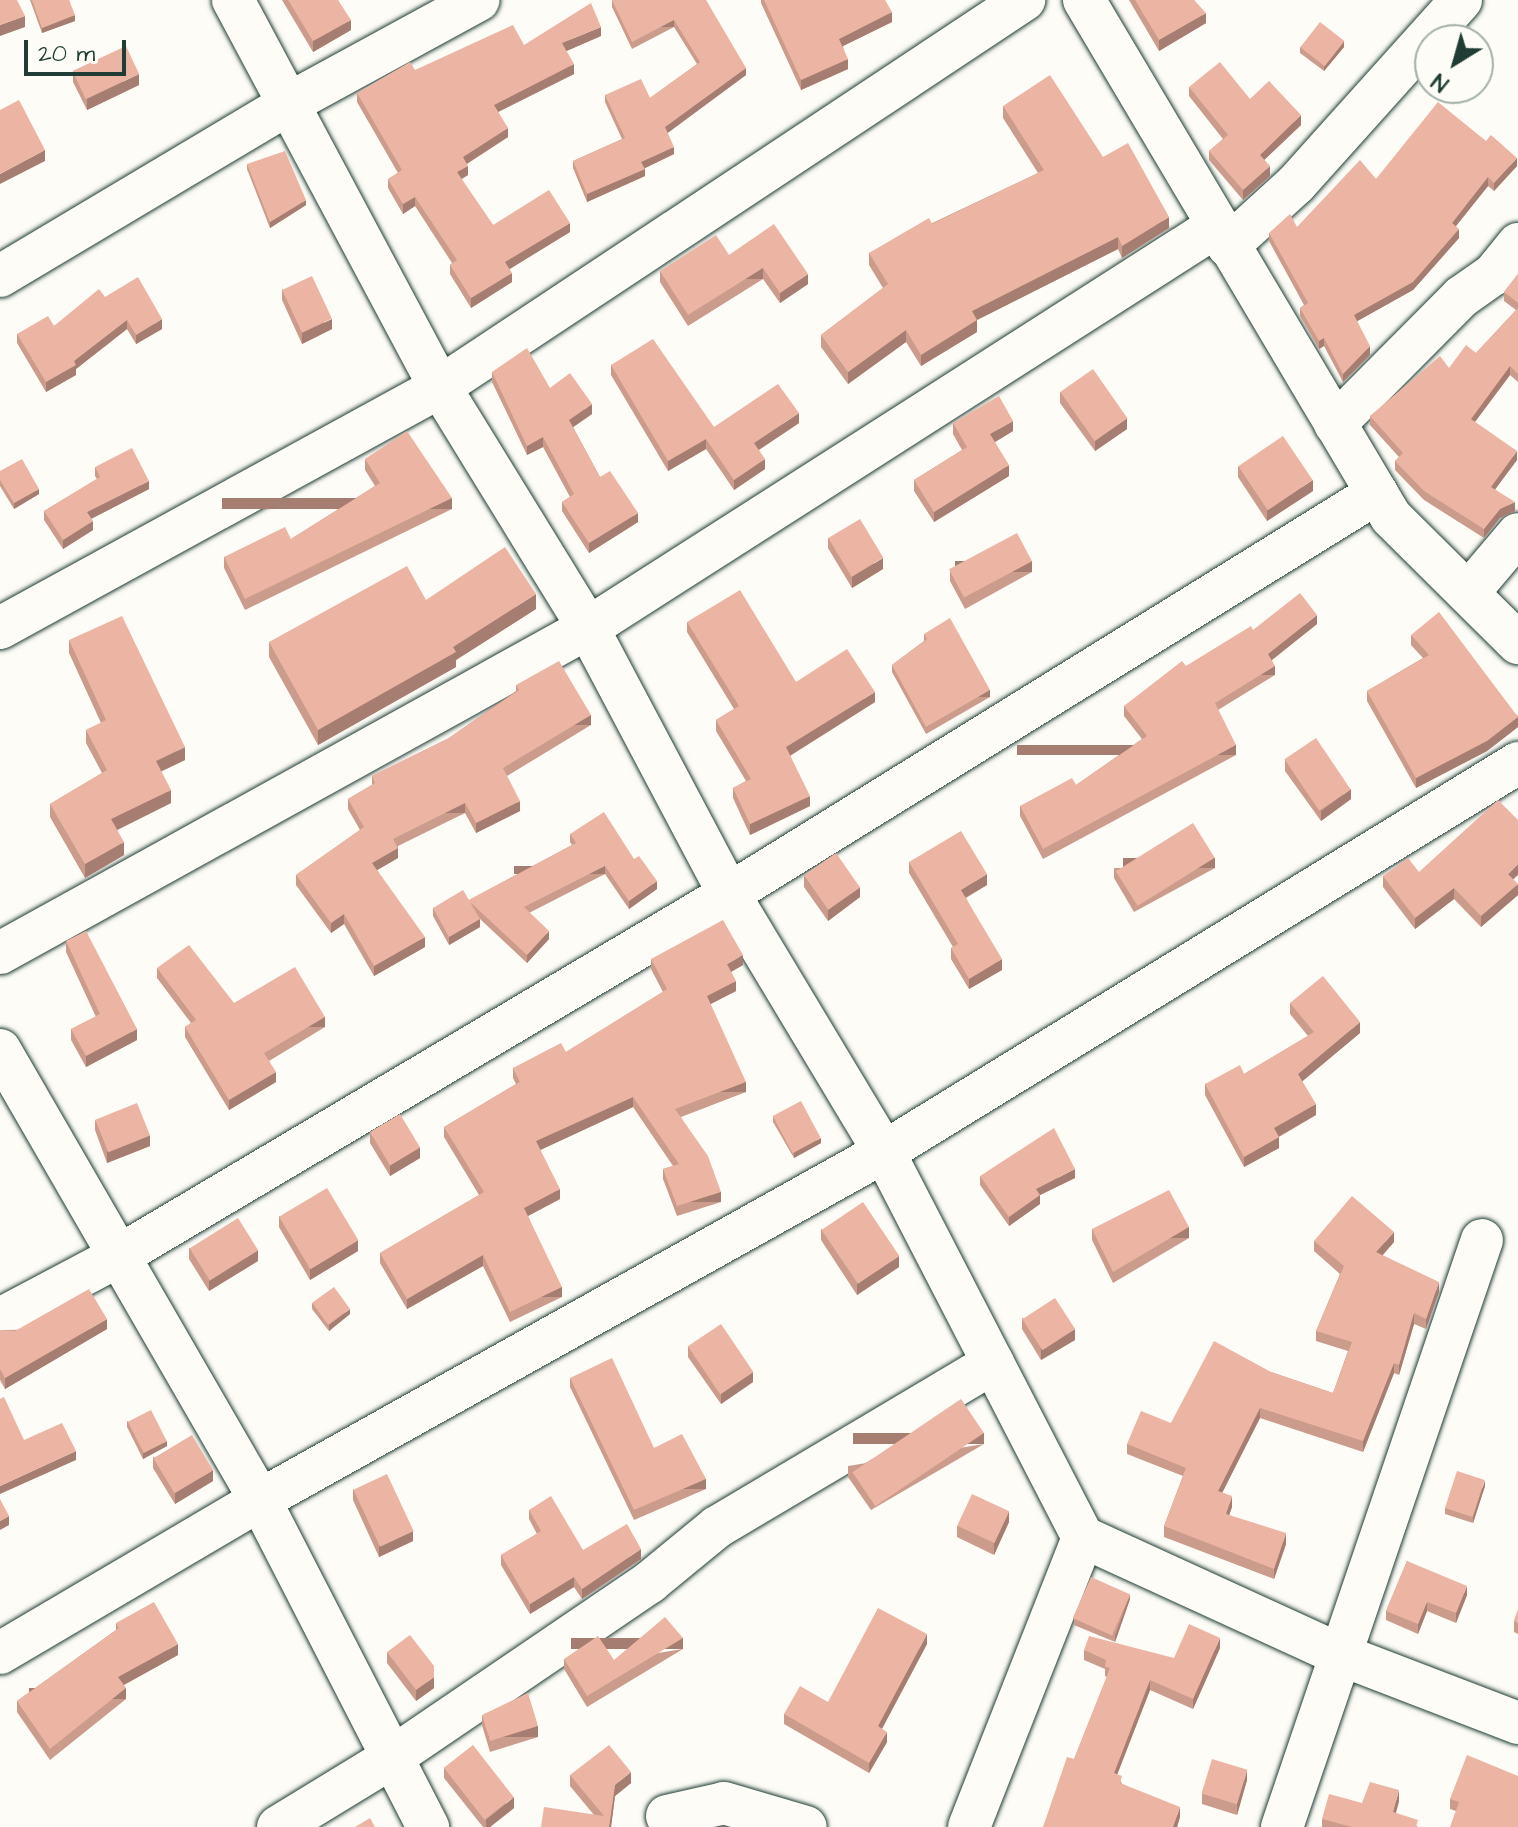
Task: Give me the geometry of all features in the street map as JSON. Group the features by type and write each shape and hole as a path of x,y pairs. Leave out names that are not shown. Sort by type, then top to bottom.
{"street":[{"path":"233,0 440,387 588,628 729,894 884,1152 1083,1537 1341,1655 1518,1723"},
{"path":"0,276 288,104 479,0"},
{"path":"0,628 440,387 1024,0"},
{"path":"0,953 588,628 1222,236 1296,184 1461,0"},
{"path":"1086,1 1222,236 1391,517 1518,643"},
{"path":"1335,424 1461,297 1493,275 1518,244"},
{"path":"0,1319 117,1257 729,894 1377,493"},
{"path":"1468,593 1518,534"},
{"path":"0,1653 260,1500 884,1152 1518,763"},
{"path":"0,1050 260,1500 428,1827"},
{"path":"1282,1827 1482,1240"},
{"path":"278,1827 391,1758 650,1582 717,1527 993,1363"},
{"path":"969,1827 1083,1537"},
{"path":"667,1816 724,1803 806,1827"}],"building":[{"path":"0,0 17,0 25,16 0,25"},
{"path":"32,0 69,0 75,15 42,28"},
{"path":"288,0 338,0 351,20 313,41"},
{"path":"612,0 706,0 746,68 665,127 674,147 641,162 645,169 587,194 573,161 625,138 605,95 641,79 650,98 700,62 674,20 632,42"},
{"path":"764,0 885,0 892,12 839,39 848,59 801,80"},
{"path":"1135,0 1194,0 1206,13 1159,40"},
{"path":"591,3 601,27 562,43 574,64 494,105 508,128 463,157 468,166 457,172 493,225 549,190 570,223 505,262 512,273 471,298 450,265 457,260 415,197 403,204 388,179 402,170 357,93 410,62 415,70 513,25 524,45"},
{"path":"1320,22 1344,41 1325,66 1300,47"},
{"path":"126,46 139,74 86,99 73,71"},
{"path":"1220,62 1250,99 1269,81 1301,115 1260,155 1270,166 1243,190 1209,151 1228,135 1189,87"},
{"path":"1050,75 1103,157 1128,143 1169,217 1122,246 1118,237 972,311 977,320 921,355 906,330 848,372 821,335 888,284 869,253 929,218 932,224 1044,170 1003,106"},
{"path":"19,100 45,150 0,174 0,110"},
{"path":"1436,104 1440,104 1486,141 1491,135 1517,158 1494,183 1488,177 1452,223 1459,229 1413,282 1354,315 1370,346 1343,374 1324,338 1319,341 1300,308 1308,303 1269,233 1290,214 1297,227 1360,160 1376,179"},
{"path":"285,151 306,200 270,222 247,164"},
{"path":"774,224 808,274 780,293 763,268 688,315 660,271 716,235 729,255"},
{"path":"1518,274 1518,303 1504,292"},
{"path":"312,276 332,319 302,333 282,290"},
{"path":"138,277 162,319 136,335 127,320 74,361 76,365 46,382 17,334 48,316 54,326 99,289 105,297"},
{"path":"1518,308 1518,374 1510,366 1471,419 1517,451 1491,487 1515,502 1500,509 1484,529 1424,491 1395,461 1403,453 1370,416 1440,356 1449,368 1466,345 1476,353"},
{"path":"653,339 714,427 778,384 799,413 754,443 765,459 734,480 706,439 668,461 611,365"},
{"path":"527,348 550,388 570,373 592,404 569,420 600,477 610,471 638,513 589,543 562,502 574,494 543,437 527,446 492,372"},
{"path":"1093,369 1127,418 1095,441 1060,392"},
{"path":"999,396 1013,421 990,434 1009,465 934,512 914,480 967,447 953,423"},
{"path":"407,431 452,498 245,599 224,557 285,527 291,539 380,483 365,459"},
{"path":"1283,436 1313,480 1268,510 1238,466"},
{"path":"132,448 149,481 87,512 93,521 63,540 44,511 100,477 95,467"},
{"path":"22,459 39,489 14,503 0,480 0,471"},
{"path":"860,519 883,558 851,577 828,538"},
{"path":"1017,533 1032,561 964,597 949,569"},
{"path":"505,547 536,594 453,647 456,652 318,730 269,642 407,566 426,600"},
{"path":"740,590 796,682 847,649 875,692 786,747 810,796 750,824 733,788 751,779 716,720 739,706 687,622"},
{"path":"1300,593 1317,615 1268,654 1275,666 1215,703 1236,745 1043,849 1020,806 1072,778 1076,785 1147,736 1124,706 1182,661 1186,666 1251,626 1253,630"},
{"path":"1439,612 1518,717 1487,741 1416,778 1367,691 1429,655 1411,635"},
{"path":"122,616 185,747 156,761 171,790 111,819 124,842 85,864 50,804 107,770 86,730 106,720 69,640"},
{"path":"950,618 990,690 926,727 892,665 927,639 924,634"},
{"path":"559,661 591,715 503,768 520,801 476,823 465,803 393,839 398,848 372,863 425,937 374,966 344,914 331,923 296,875 364,827 348,799 375,783 372,776 449,738 519,690 516,685"},
{"path":"1316,738 1351,789 1319,811 1284,759"},
{"path":"1498,800 1518,820 1518,864 1508,874 1518,884 1481,916 1454,888 1415,918 1383,876 1408,858 1419,872"},
{"path":"604,812 634,859 639,856 657,881 629,901 605,866 524,907 549,931 527,955 470,902 480,919 449,937 433,908 463,890 469,900 576,843 570,834"},
{"path":"1193,823 1215,858 1138,906 1116,871"},
{"path":"961,831 987,874 961,890 1002,959 969,979 951,948 958,944 909,862"},
{"path":"836,853 860,887 828,910 804,875"},
{"path":"723,920 743,955 727,964 736,981 707,996 746,1082 675,1109 708,1156 721,1192 677,1206 663,1169 679,1164 633,1097 536,1141 560,1189 524,1208 562,1287 510,1312 483,1255 407,1299 380,1253 484,1192 444,1127 520,1082 513,1068 561,1043 566,1052 667,989 651,959"},
{"path":"86,931 137,1029 86,1056 71,1029 100,1014 66,941"},
{"path":"189,945 234,1003 295,967 325,1017 264,1053 276,1072 229,1100 185,1027 196,1020 157,968"},
{"path":"1323,976 1360,1022 1298,1074 1316,1104 1274,1128 1279,1137 1244,1157 1205,1084 1240,1065 1244,1074 1314,1032 1290,1003"},
{"path":"801,1101 821,1138 792,1153 773,1116"},
{"path":"137,1103 150,1135 108,1152 95,1120"},
{"path":"400,1114 420,1147 390,1165 370,1132"},
{"path":"1054,1128 1075,1169 1036,1189 1040,1195 1009,1217 980,1176"},
{"path":"327,1188 358,1240 310,1269 279,1217"},
{"path":"1169,1190 1189,1227 1113,1272 1092,1229"},
{"path":"1352,1196 1394,1232 1376,1252 1439,1282 1426,1319 1414,1313 1399,1365 1394,1363 1363,1441 1260,1408 1218,1491 1232,1496 1226,1514 1286,1533 1274,1569 1164,1526 1186,1468 1127,1444 1141,1411 1171,1423 1214,1341 1271,1372 1333,1393 1352,1342 1316,1331 1344,1266 1314,1241"},
{"path":"863,1202 899,1256 858,1284 822,1230"},
{"path":"238,1218 258,1250 210,1280 190,1248"},
{"path":"334,1287 350,1309 328,1325 312,1303"},
{"path":"89,1289 107,1319 5,1378 0,1369 0,1330 15,1331"},
{"path":"1055,1298 1075,1329 1042,1350 1022,1319"},
{"path":"721,1324 753,1372 720,1394 688,1346"},
{"path":"612,1358 654,1448 682,1434 706,1479 634,1510 570,1378"},
{"path":"4,1397 24,1440 62,1423 76,1451 0,1486 0,1399"},
{"path":"961,1399 984,1433 875,1506 852,1472"},
{"path":"151,1410 167,1441 144,1453 128,1422"},
{"path":"192,1435 213,1470 175,1493 153,1458"},
{"path":"1457,1471 1485,1480 1473,1517 1445,1508"},
{"path":"387,1474 414,1531 380,1547 353,1490"},
{"path":"972,1494 1009,1511 994,1543 957,1526"},
{"path":"551,1496 583,1550 627,1524 641,1549 582,1589 574,1577 530,1604 501,1555 541,1531 529,1510"},
{"path":"0,1499 9,1516 0,1521"},
{"path":"1407,1561 1467,1586 1456,1613 1427,1602 1418,1624 1386,1611"},
{"path":"1091,1577 1130,1594 1112,1636 1073,1618"},
{"path":"154,1602 178,1644 118,1677 126,1688 50,1749 17,1701 119,1628 116,1623"},
{"path":"878,1608 927,1634 878,1726 887,1732 869,1763 784,1714 800,1686 828,1702"},
{"path":"665,1617 683,1638 587,1696 564,1659 598,1636 614,1660"},
{"path":"1189,1624 1220,1638 1193,1699 1150,1680 1114,1773 1122,1776 1120,1783 1180,1807 1173,1827 1043,1827 1067,1757 1074,1759 1110,1668 1105,1667 1106,1660 1084,1650 1089,1636 1174,1658"},
{"path":"410,1635 434,1666 434,1677 416,1690 387,1652"},
{"path":"528,1693 538,1726 490,1741 482,1715"},
{"path":"473,1745 514,1797 484,1820 444,1768"},
{"path":"609,1745 631,1772 615,1785 609,1827 541,1827 544,1807 604,1816 570,1775"},
{"path":"1467,1755 1518,1776 1518,1827 1450,1827 1459,1802 1450,1799"},
{"path":"1212,1759 1247,1770 1237,1804 1201,1793"},
{"path":"1370,1782 1399,1790 1393,1812 1418,1820 1416,1827 1352,1827 1322,1819 1329,1794 1362,1803"},
{"path":"370,1818 375,1827 355,1827"}]}
